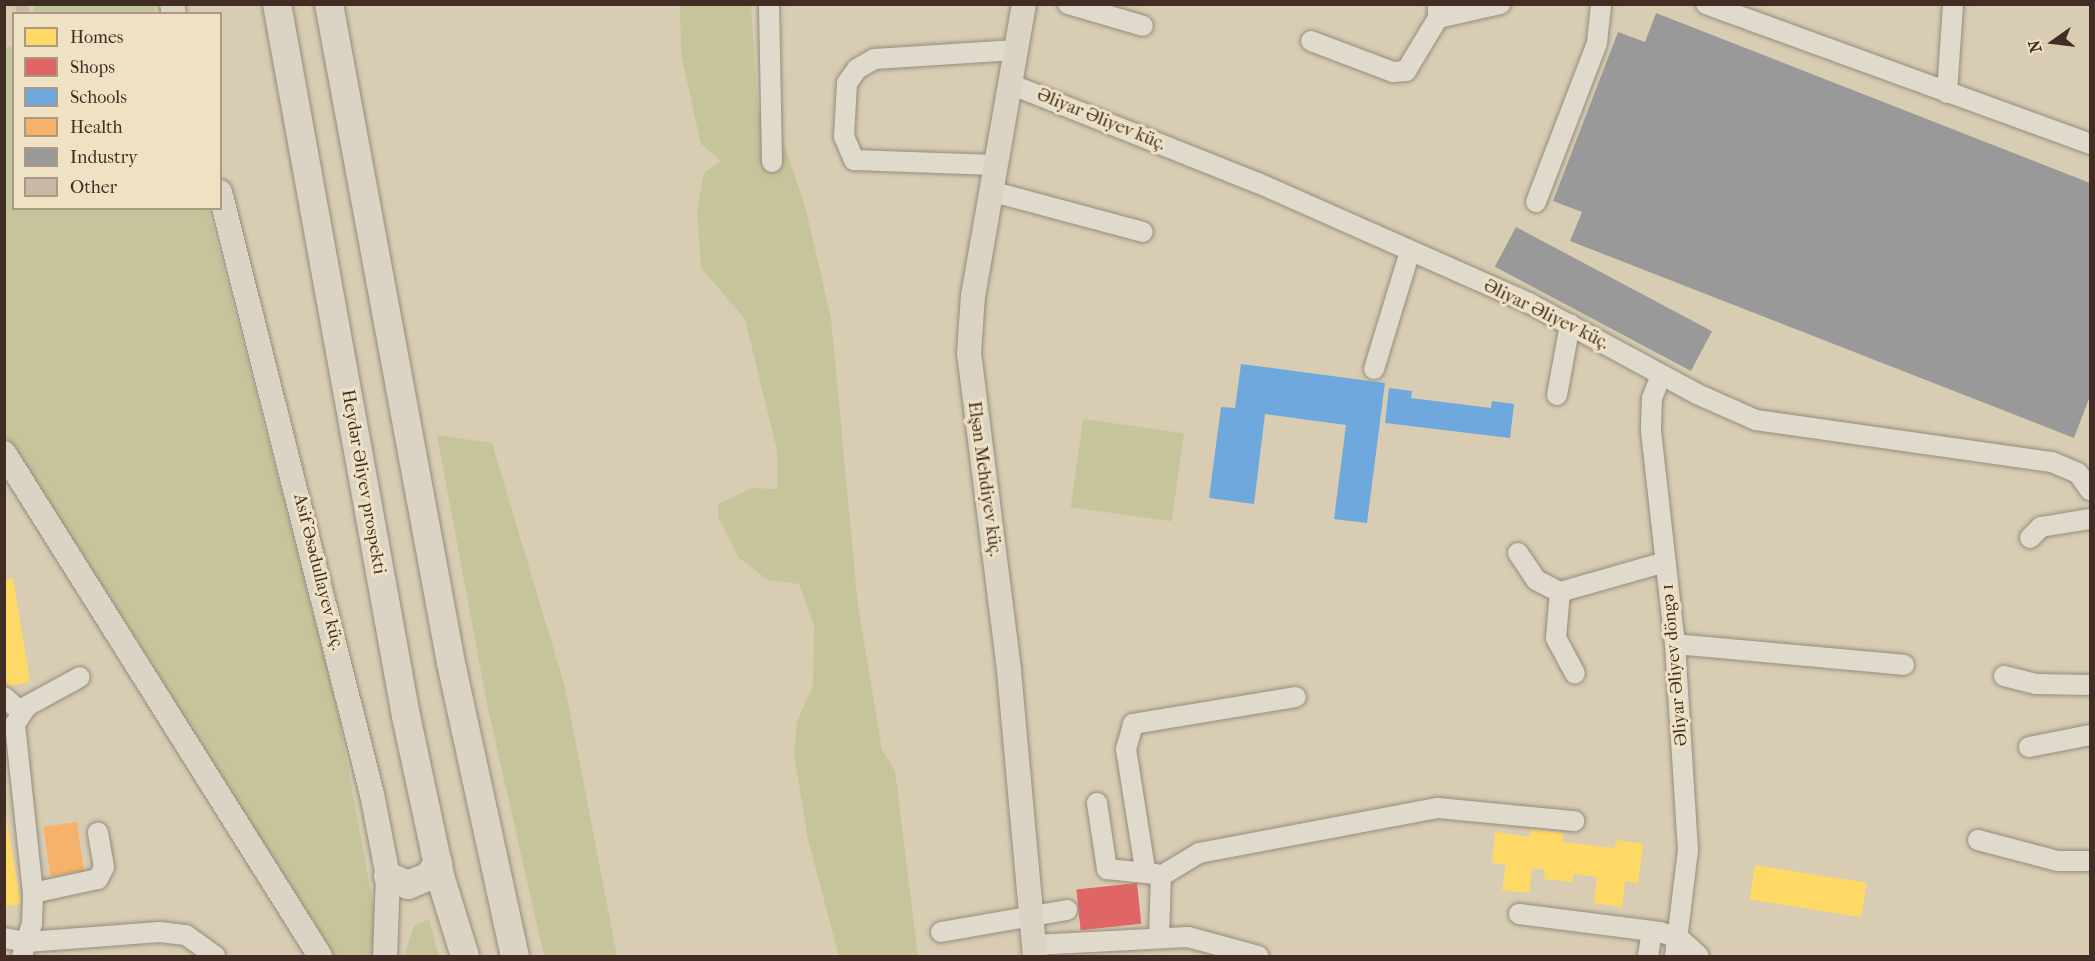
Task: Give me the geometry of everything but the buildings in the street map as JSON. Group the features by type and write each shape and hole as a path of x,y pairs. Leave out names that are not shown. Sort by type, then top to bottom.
{"highway":[{"name":"Heydər Əliyev prospekti","path":"277,4 440,871 465,957"},
{"path":"329,4 451,663 515,957"},
{"path":"388,876 399,883 420,882 440,871 456,957"}],"main road":[{"name":"Elşən Mehdiyev küç.","path":"1024,4 994,165 971,312 970,363 1009,670 1035,951"},
{"name":"Asif Əsədullayev küç.","path":"222,200 344,676 388,876 385,957"},
{"path":"4,453 320,957"}],"street":[{"path":"769,4 772,162"},
{"path":"1068,4 1143,26"},
{"path":"1311,41 1393,72 1406,71 1438,11 1500,4"},
{"path":"1536,202 1597,43 1601,4"},
{"path":"1947,93 1953,4"},
{"path":"1714,6 2091,144"},
{"path":"994,165 854,160 844,137 847,83 857,69 874,59 1016,50"},
{"name":"Əliyar Əliyev küç.","path":"1010,84 1410,251 1570,324 1661,375 1775,425 2052,462 2078,473 2091,490"},
{"path":"990,191 1143,232"},
{"path":"1374,369 1410,251"},
{"path":"1557,395 1570,324"},
{"name":"Əliyar Əliyev döngə 1","path":"1661,375 1650,410 1675,644 1688,850 1677,948"},
{"path":"2030,538 2041,527 2091,519"},
{"path":"1518,553 1536,580 1560,592 1665,562"},
{"path":"1560,592 1556,638 1575,673"},
{"path":"1675,644 1904,665"},
{"path":"2004,676 2036,684 2091,685"},
{"path":"24,950 33,893 14,740 21,712 80,677"},
{"path":"4,697 21,712"},
{"path":"1159,938 1153,872 1126,749 1132,724 1296,697"},
{"path":"2029,747 2091,735"},
{"path":"1097,803 1107,869 1153,872 1199,853 1416,810 1574,821"},
{"path":"33,893 98,879 104,867 98,833"},
{"path":"1978,840 2058,861 2091,861"},
{"path":"941,932 1032,914 1067,910"},
{"path":"1519,914 1652,931 1677,948 1700,957"},
{"path":"1648,957 1652,931"},
{"path":"4,938 24,950 160,932 186,935 215,957"},
{"path":"1035,951 1070,950 1159,938 1215,941 1258,957"}],"shaded area":[{"path":"34,5 155,5 155,12 34,12"},
{"path":"680,5 751,5 758,110 783,141 805,206 831,318 858,606 882,750 895,771 918,956 839,956 808,840 794,754 797,721 813,686 814,625 799,584 768,580 739,558 718,517 718,504 752,488 777,489 777,451 745,319 701,268 697,210 704,173 721,161 701,144 681,54"},
{"path":"12,46 12,210 208,210 337,707 373,904 374,956 328,956 157,672 5,436 4,48"},
{"path":"1083,419 1184,433 1172,521 1071,507"},
{"path":"437,435 492,443 565,687 617,956 544,956 487,704"},
{"path":"429,919 439,956 404,956 414,926"}]}
